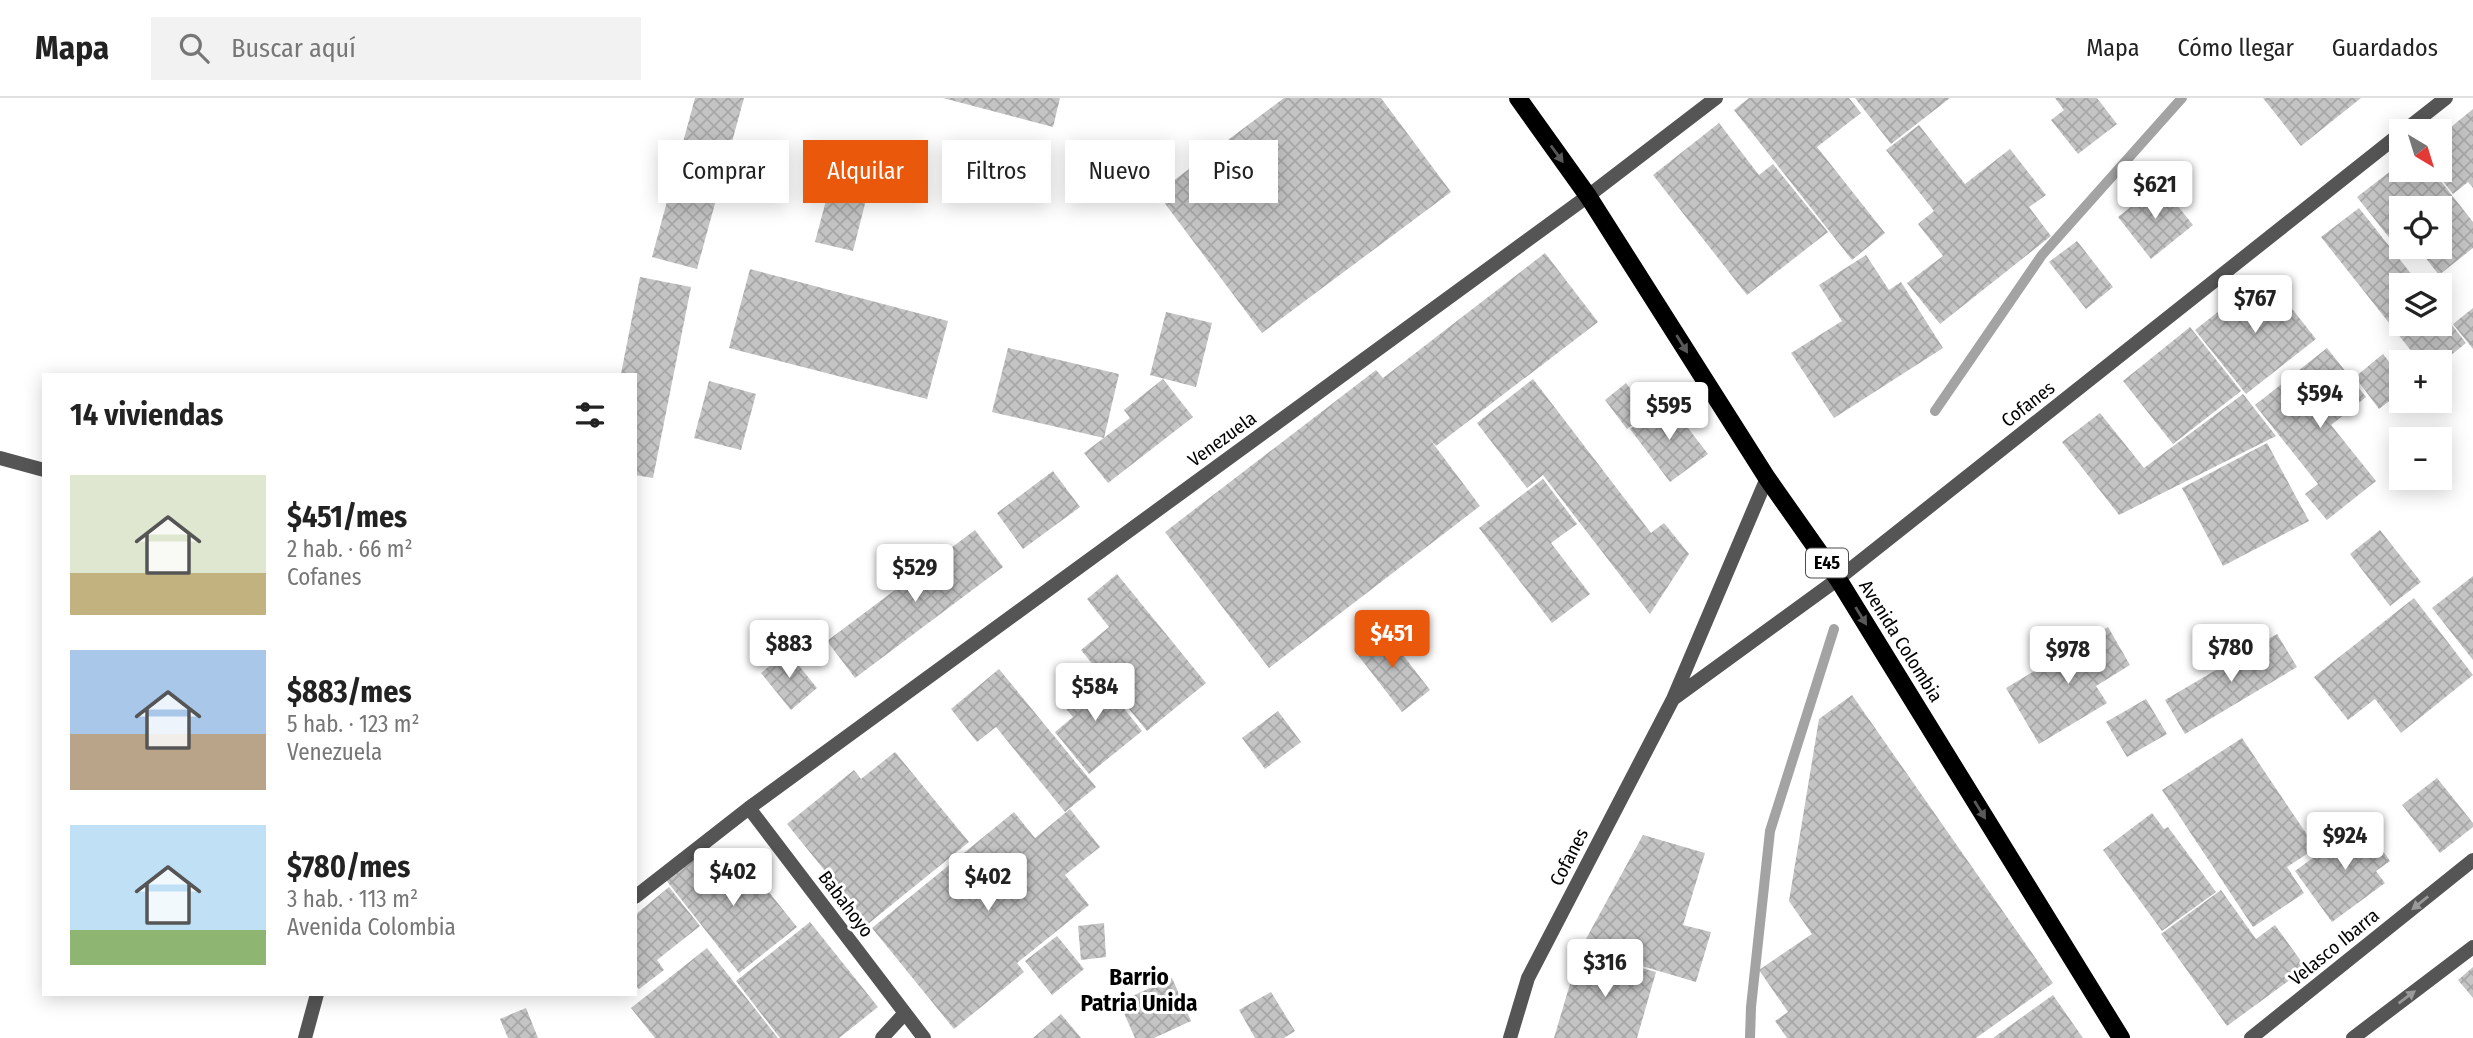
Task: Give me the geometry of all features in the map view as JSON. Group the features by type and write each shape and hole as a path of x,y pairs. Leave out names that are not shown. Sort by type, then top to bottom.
{"main road":[{"name":"Avenida Colombia","path":"1518,98 1588,196 1767,478 1838,579 2121,1038"}],"street":[{"name":"Venezuela","path":"749,808 1588,196 1716,98"},
{"name":"Cofanes","path":"2419,119 2446,98"},
{"name":"Cofanes","path":"1673,699 1838,579 2389,142"},
{"path":"0,458 42,469"},
{"name":"Cofanes","path":"1510,1038 1528,978 1673,699 1767,478"},
{"path":"637,895 749,808"},
{"name":"Babahoyo","path":"749,808 924,1038"},
{"name":"Velasco Ibarra","path":"2251,1038 2473,860"},
{"path":"2353,1038 2473,947"},
{"path":"305,1038 316,996"},
{"path":"882,1038 905,1013"}],"building":[{"path":"695,98 744,98 732,140 684,140"},
{"path":"943,98 1060,98 1053,127"},
{"path":"1284,98 1381,98 1451,192 1262,333 1164,203 1175,203 1175,180 1189,169 1189,203 1278,203 1278,140 1228,140"},
{"path":"1749,98 1849,98 1861,113 1817,147 1885,233 1852,260 1734,110"},
{"path":"1855,98 1950,98 1891,144"},
{"path":"2055,98 2097,98 2117,124 2078,154 2051,120 2064,110"},
{"path":"2263,98 2361,98 2301,146"},
{"path":"2473,109 2473,188 2468,182 2453,194 2444,182 2452,182 2452,126"},
{"path":"1719,123 1759,175 1773,164 1828,232 1747,295 1653,175"},
{"path":"1919,125 1965,184 2010,149 2046,195 2029,207 2051,236 1940,324 1907,283 1943,256 1918,224 1934,211 1886,150"},
{"path":"2389,172 2389,182 2441,182 2473,222 2473,248 2442,273 2437,273 2426,259 2452,259 2452,196 2389,196 2389,237 2357,197"},
{"path":"2160,184 2193,225 2151,259 2118,217"},
{"path":"667,203 715,203 697,269 652,257"},
{"path":"825,203 865,203 853,251 815,242"},
{"path":"2359,208 2389,246 2389,259 2399,259 2410,273 2389,273 2389,323 2321,237"},
{"path":"2077,241 2113,287 2086,309 2049,262"},
{"path":"1545,253 1598,322 1436,446 1429,438 1480,506 1269,668 1165,532 1376,370 1383,378"},
{"path":"1866,255 1889,290 1901,282 1943,348 1834,418 1791,353 1842,321 1819,285"},
{"path":"750,269 948,321 927,399 729,348"},
{"path":"2265,275 2316,339 2246,394 2195,330"},
{"path":"640,277 691,287 653,478 637,475 637,373 621,373"},
{"path":"2473,308 2473,349 2453,324"},
{"path":"1166,312 1212,323 1196,387 1150,375"},
{"path":"2452,325 2466,343 2452,354 2452,350 2410,350 2399,336 2452,336"},
{"path":"2190,327 2241,391 2173,444 2123,381"},
{"path":"1008,348 1119,374 1104,438 992,412"},
{"path":"2327,348 2366,397 2331,425 2376,481 2327,520 2305,494 2318,484 2255,405"},
{"path":"2383,354 2389,362 2389,401 2379,409 2355,377"},
{"path":"1163,379 1193,417 1108,483 1084,453 1130,418 1124,410"},
{"path":"1533,379 1651,533 1664,523 1689,554 1650,614 1543,475 1527,488 1477,423"},
{"path":"709,381 756,394 741,450 694,438"},
{"path":"1626,383 1648,413 1627,429 1605,400"},
{"path":"2243,394 2276,436 2119,515 2062,442 2100,413 2144,468"},
{"path":"1667,401 1708,454 1670,482 1630,429"},
{"path":"2267,443 2309,521 2223,566 2182,488"},
{"path":"1053,471 1080,507 1023,549 997,513"},
{"path":"1543,479 1577,524 1551,543 1590,594 1552,623 1479,528"},
{"path":"975,530 1003,567 855,678 827,641"},
{"path":"2380,530 2421,582 2390,606 2350,554"},
{"path":"1117,574 1206,683 1147,731 1081,650 1109,627 1087,599"},
{"path":"2473,576 2473,660 2432,608"},
{"path":"2414,598 2473,675 2401,733 2375,699 2348,720 2314,677"},
{"path":"2108,627 2130,665 2096,686 2107,703 2039,744 2006,688"},
{"path":"1382,628 1430,690 1402,712 1354,650"},
{"path":"2277,634 2297,667 2185,734 2165,700"},
{"path":"787,651 817,688 791,710 761,673"},
{"path":"999,669 1096,787 1065,812 996,727 977,742 951,709"},
{"path":"1094,671 1142,731 1089,774 1055,732 1073,717 1058,699"},
{"path":"1852,695 2053,983 1976,1038 1787,1038 1775,1021 1788,1012 1759,970 1812,934 1789,901 1819,719"},
{"path":"2146,699 2167,734 2127,757 2106,722"},
{"path":"1278,711 1301,742 1265,769 1242,738"},
{"path":"2242,738 2316,848 2287,867 2304,893 2253,927 2162,790"},
{"path":"895,752 969,842 868,924 787,824 854,770 861,779"},
{"path":"2437,778 2473,823 2473,827 2440,853 2402,805"},
{"path":"1070,809 1100,847 1065,875 1089,905 1017,963 1024,972 954,1029 872,928 1014,812 1035,838"},
{"path":"2152,813 2164,829 2168,827 2216,892 2162,931 2103,850"},
{"path":"2362,822 2390,861 2376,871 2385,883 2332,922 2295,871"},
{"path":"1643,835 1705,853 1683,925 1711,932 1696,982 1581,948"},
{"path":"735,850 797,927 739,973 666,880 695,857 708,872"},
{"path":"669,887 700,926 657,960 664,970 639,989 637,987 637,913"},
{"path":"2221,890 2256,939 2275,925 2306,968 2227,1026 2161,934"},
{"path":"810,922 878,1007 839,1038 780,1038 736,981"},
{"path":"1104,923 1106,957 1081,960 1078,926"},
{"path":"1057,936 1084,969 1052,995 1025,961"},
{"path":"707,948 778,1038 655,1038 631,1008"},
{"path":"1580,950 1656,972 1637,1038 1554,1038"},
{"path":"2473,967 2473,998 2458,980"},
{"path":"1172,978 1191,1021 1154,1038 1135,1038 1119,1002"},
{"path":"1271,992 1295,1031 1284,1038 1255,1038 1239,1010"},
{"path":"2053,995 2083,1038 1993,1038"},
{"path":"526,1008 538,1038 508,1038 500,1019"},
{"path":"1061,1014 1081,1038 1033,1038"}],"waterway":[{"path":"1935,411 2042,255 2182,98"},
{"path":"1750,1038 1770,831 1834,629"}],"district":[{"name":"Barrio Patria Unida","path":"1139,990"}]}
